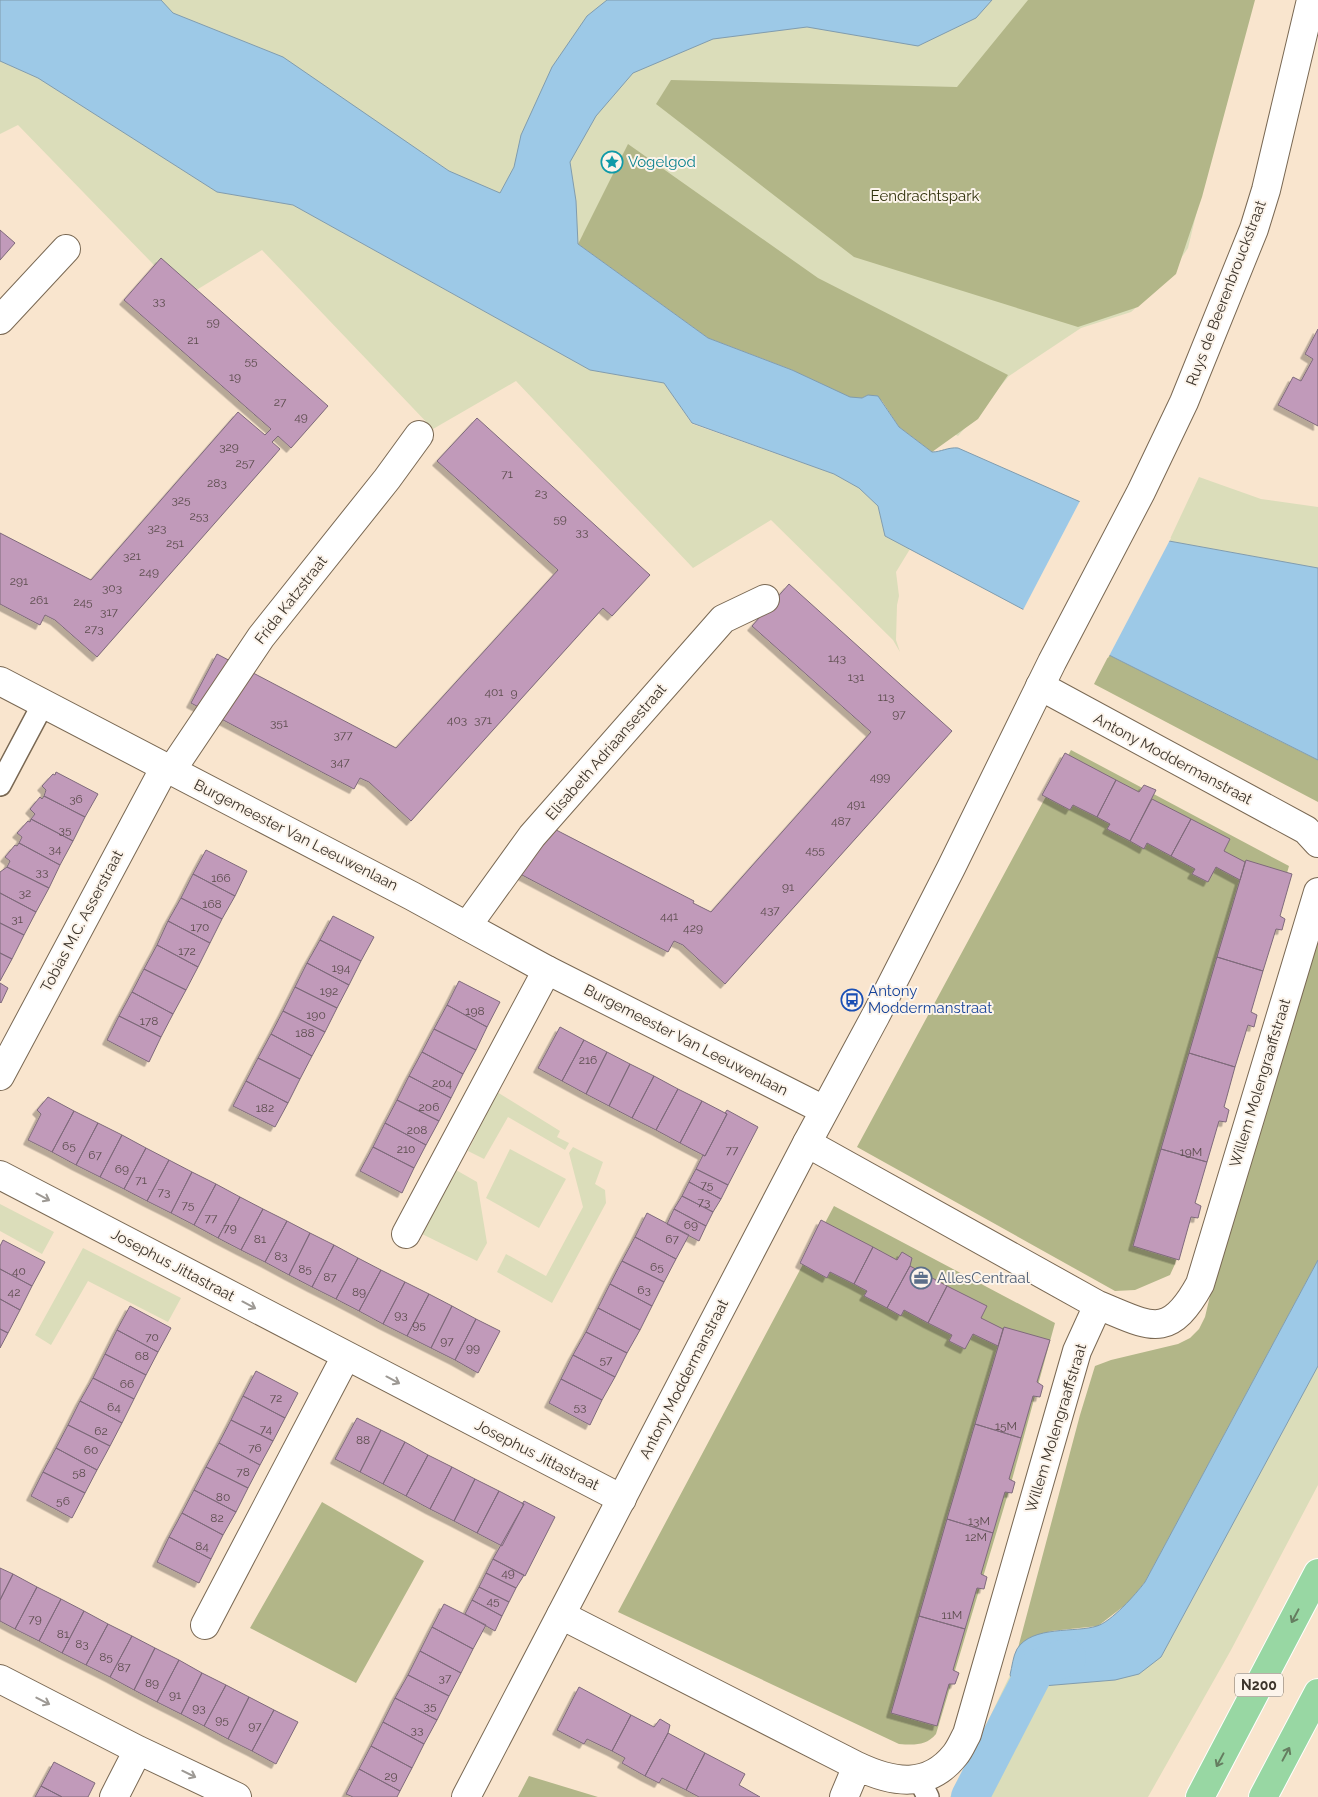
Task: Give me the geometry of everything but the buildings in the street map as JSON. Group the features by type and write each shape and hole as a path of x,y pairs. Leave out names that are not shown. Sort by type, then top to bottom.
{"main road":[{"name":"N200","path":"1200,1797 1318,1573"},
{"path":"1263,1797 1318,1693"}],"street":[{"name":"Ruys de Beerenbrouckstraat","path":"1052,662 1141,492 1184,402 1254,229 1266,190 1311,0"},
{"path":"0,320 66,248"},
{"name":"Frida Katzstraat","path":"168,769 261,637 419,435"},
{"name":"Elisabeth Adriaansestraat","path":"467,926 532,836 723,619 765,599"},
{"name":"Antony Moddermanstraat","path":"466,1797 807,1142 876,1015 1052,662"},
{"name":"Burgemeester Van Leeuwenlaan","path":"0,681 394,886 547,970 824,1110"},
{"name":"Antony Moddermanstraat","path":"1040,686 1312,837"},
{"name":"Tobias M.C. Asserstraat","path":"0,1076 168,769"},
{"name":"Willem Molengraaffstraat","path":"857,1766 872,1773 924,1788 956,1754 966,1734 1077,1351 1098,1305 1155,1326 1177,1318 1191,1300 1200,1284 1318,892"},
{"path":"406,1234 547,970"},
{"path":"807,1142 1098,1305"},
{"name":"Josephus Jittastraat","path":"0,1174 622,1499"},
{"path":"204,1625 346,1356"},
{"path":"560,1615 857,1766 844,1797"},
{"path":"0,1678 138,1750 237,1797"},
{"path":"114,1797 138,1750"}],"lane":[{"path":"0,785 44,704"}],"green space":[{"name":"Eendrachtspark","path":"81,0 1248,0 1188,248 1165,282 1131,312 1081,328 1009,376 958,436 583,234 578,244 449,171 422,152"},
{"path":"1028,0 1255,0 1202,197 1176,274 1138,307 1078,327 854,257 656,104 671,80 957,87"},
{"path":"0,61 38,78 217,192 293,205 590,370 664,383 692,424 834,474 859,488 878,506 885,536 910,549 896,572 899,596 896,640 900,652 893,640 771,520 693,568 516,381 433,429 262,250 185,297 18,125 0,134"},
{"path":"628,144 818,278 1008,375 978,419 932,452 899,427 882,401 868,395 862,398 850,398 792,370 708,338 578,244"},
{"path":"1199,477 1261,499 1318,507 1318,568 1169,541"},
{"path":"1109,655 1318,760 1318,802 1094,684"},
{"path":"1071,750 1289,866 1175,1264 1170,1275 1135,1290 1115,1291 857,1147"},
{"path":"1318,933 1318,1260 1145,1582 1129,1602 1098,1626 1051,1631 1028,1639 1018,1648 1080,1415 1095,1366 1111,1360 1178,1344 1190,1338 1199,1329 1205,1317 1214,1279"},
{"path":"497,1092 560,1131 557,1137 569,1143 565,1150 508,1117 484,1159 468,1151"},
{"path":"573,1147 603,1162 595,1184 605,1190 606,1203 552,1303 497,1272 506,1254 546,1276 583,1207 569,1153"},
{"path":"510,1149 566,1179 539,1228 486,1198"},
{"path":"456,1170 477,1182 487,1243 477,1261 422,1234"},
{"path":"0,1204 54,1232 42,1254 0,1231"},
{"path":"834,1206 1055,1323 1010,1487 936,1734 928,1741 919,1744 899,1744 618,1612"},
{"path":"83,1248 181,1298 168,1322 88,1281 51,1345 35,1335"},
{"path":"1318,1366 1318,1485 1231,1650 1148,1797 950,1797 1010,1675 1014,1681 1026,1685 1043,1686 1115,1680 1161,1657"},
{"path":"322,1502 424,1561 356,1683 250,1628"},
{"path":"529,1776 598,1797 518,1797"}],"water":[{"path":"0,0 161,0 173,13 283,57 449,171 500,193 514,167 521,135 552,67 587,16 607,0 992,0 976,18 918,46 807,27 713,39 633,73 596,116 570,162 576,201 578,244 708,338 792,370 850,397 878,396 899,427 932,452 958,448 1169,541 1318,568 1318,760 1109,655 885,536 878,506 859,488 834,474 692,423 664,383 590,370 293,205 217,192 38,78 0,61"},
{"path":"1318,1260 1318,1366 1161,1657 1139,1674 1115,1680 1043,1686 1026,1685 1014,1681 1010,1675 1014,1658 1017,1649 1024,1641 1043,1633 1097,1626 1123,1607 1145,1582"}],"pier":[{"path":"1081,499 1171,538 1108,658 1022,612"}],"waterway":[{"path":"970,1797 1036,1669 1067,1657"}],"place":[{"name":"Vogelgod","path":"612,162"},
{"name":"Antony Moddermanstraat","path":"852,1000"},
{"name":"AllesCentraal","path":"921,1278"}]}
